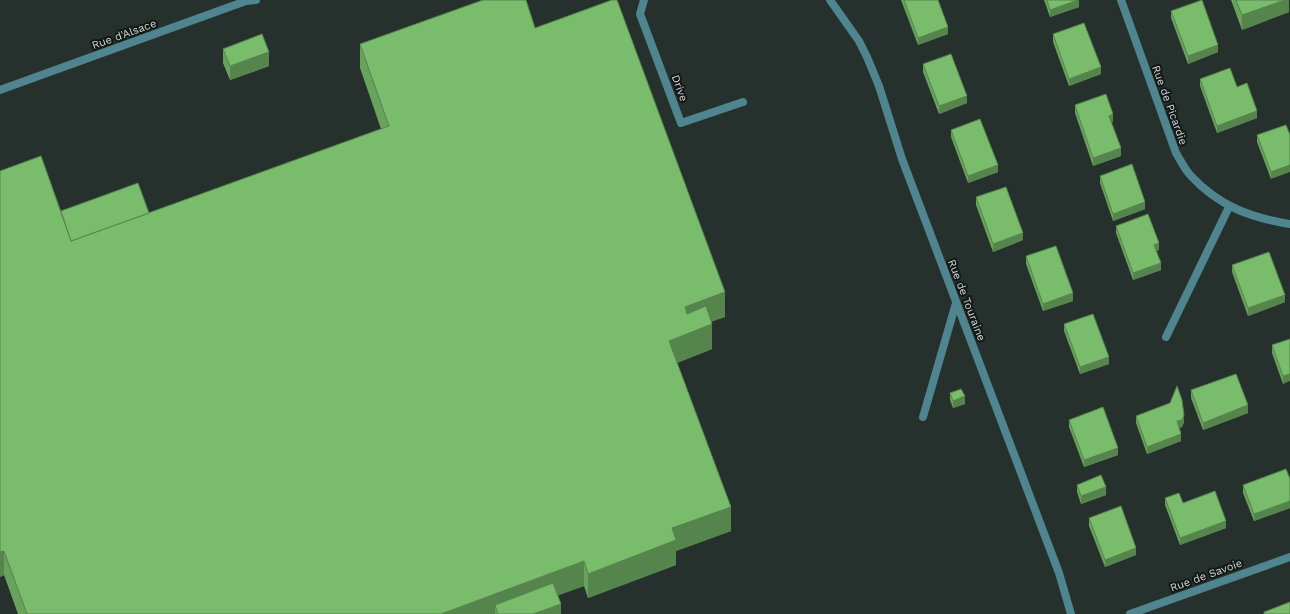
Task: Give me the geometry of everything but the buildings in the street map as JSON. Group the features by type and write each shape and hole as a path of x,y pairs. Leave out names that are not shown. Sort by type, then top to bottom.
{"street":[{"name":"Rue d'Alsace","path":"0,90 246,1 256,0"},
{"name":"Drive","path":"644,0 640,14 681,123 743,102"},
{"name":"Rue de Touraine","path":"830,0 859,41 879,86 902,159 1059,573 1072,614"},
{"name":"Rue de Picardie","path":"1120,0 1176,153 1191,176 1229,207 1253,216 1290,224"},
{"path":"1166,337 1229,207"},
{"path":"923,417 956,303"},
{"name":"Rue de Savoie","path":"1130,614 1290,557"}]}
